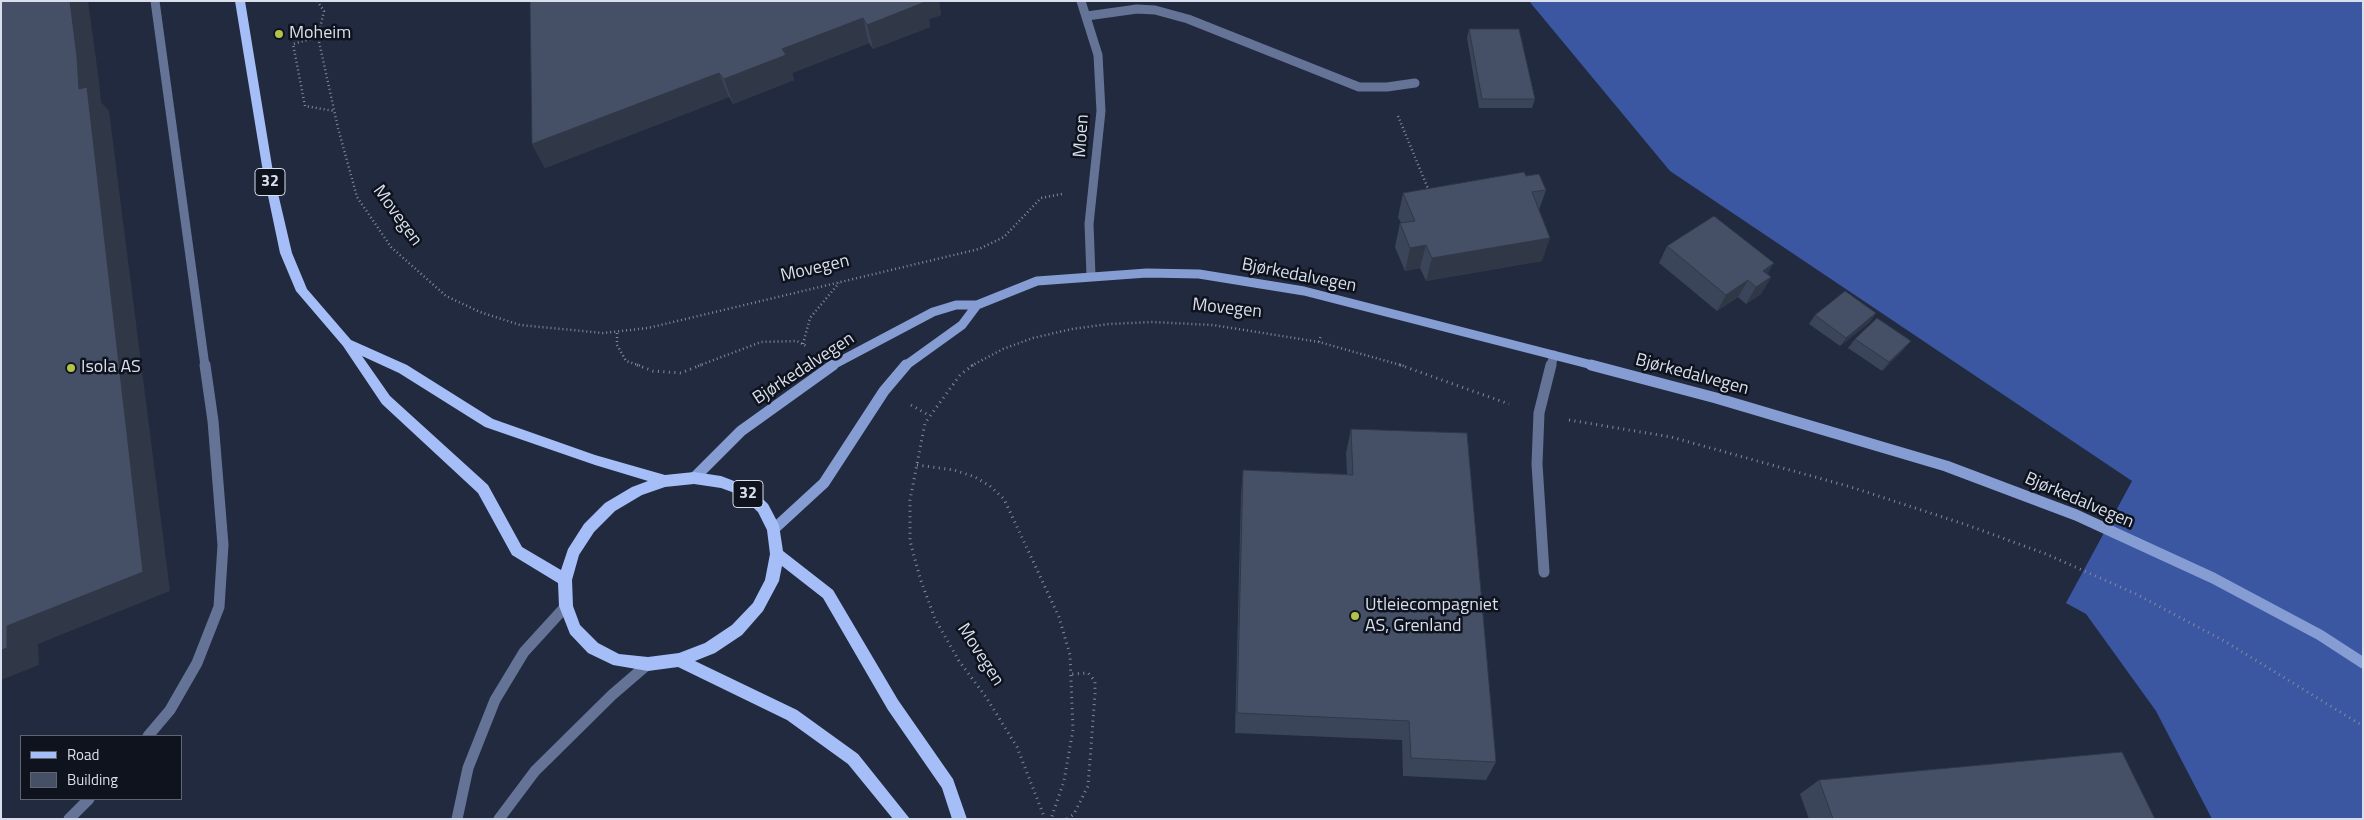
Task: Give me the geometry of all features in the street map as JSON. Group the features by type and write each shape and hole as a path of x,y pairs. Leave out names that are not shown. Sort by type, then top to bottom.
{"main road":[{"name":"32","path":"240,1 268,172 286,253 302,291 347,343 386,400 482,489 517,551 565,580"},
{"name":"Bjørkedalvegen","path":"694,478 741,431 836,363 933,312 956,305 977,305 1037,281 1147,273 1199,274 1304,291 1554,355 1716,398 1946,466 2076,515 2213,578 2320,635 2363,663"},
{"path":"774,529 824,483 884,391 908,363 962,325 977,305"},
{"name":"32","path":"347,343 403,369 489,422 595,460 665,481"},
{"name":"32","path":"694,478 721,482 745,491 763,508 774,529 777,554 772,580 758,607 737,630 710,648 679,660 648,664 618,660 593,648 575,629 566,606 565,580 573,553 589,528 610,507 637,491 665,481 694,478"},
{"path":"777,554 828,594 893,705 948,784 960,819"},
{"path":"679,660 792,715 853,759 903,819"}],"street":[{"path":"149,735 170,710 200,655 219,607 223,545 213,421 155,1"},
{"name":"Moen","path":"1081,1 1098,55 1101,111 1089,224 1091,276"},
{"path":"1087,16 1137,9 1155,10 1188,19 1359,87 1387,87 1415,83"},
{"path":"1544,572 1536,464 1539,413 1554,355"},
{"path":"457,819 468,768 495,700 524,652 566,606"},
{"path":"499,819 534,771 612,694 648,664"},
{"path":"69,819 88,800"}],"path":[{"name":"Movegen","path":"317,1 324,11 318,37 334,111 357,197 392,247 418,273 446,296 480,312 520,325 553,330 617,333 648,328 979,249 1004,237 1040,198 1062,194"},
{"path":"318,37 293,44 305,106 334,111"},
{"path":"1387,87 1430,193"},
{"path":"803,344 810,318 839,282"},
{"name":"Movegen","path":"1045,819 1017,747 959,661 935,619 920,578 910,533 910,500 925,423 960,375 977,362 1033,338 1109,324 1169,323 1255,330 1319,342 1380,358 1464,390 1539,413 1587,424 1644,431 1671,437 1822,479 1967,525 2046,554 2136,594 2226,642 2363,726"},
{"path":"617,333 617,345 626,360 653,371 680,373 761,342 797,341 809,348"},
{"path":"1319,342 1321,335"},
{"path":"907,403 930,416"},
{"path":"917,465 954,470 975,477 990,486 1004,499 1018,525 1059,617 1070,655 1073,730 1064,781 1050,819"},
{"path":"1067,819 1074,814 1088,786 1096,694 1095,682 1088,673 1072,674"}],"shaded area":[{"path":"1529,1 2363,1 2363,819 2212,819 2156,711 2086,614 2066,603 2132,481 1670,171"}],"building":[{"name":"Isola AS","path":"1,1 70,1 79,89 87,87 143,572 7,626 7,648 1,650"},
{"path":"530,1 925,2 867,25 863,18 782,49 786,55 724,79 719,73 532,144"},
{"path":"1469,29 1519,29 1535,99 1482,99"},
{"path":"1524,172 1526,176 1539,174 1546,190 1532,192 1550,238 1432,258 1426,245 1410,248 1400,223 1415,221 1403,193"},
{"path":"1714,216 1774,263 1763,271 1771,277 1756,287 1748,280 1726,295 1667,246"},
{"path":"1845,291 1876,313 1846,338 1815,315"},
{"path":"1877,318 1911,341 1889,362 1855,339"},
{"name":"Utleiecompagniet AS, Grenland","path":"1351,429 1467,433 1496,762 1411,758 1409,721 1237,713 1243,470 1353,475"},
{"path":"2122,752 2155,819 1833,819 1819,780"}],"place":[{"name":"Moheim","path":"279,34"},
{"name":"Isola AS","path":"71,368"},
{"name":"Utleiecompagniet AS, Grenland","path":"1355,616"}]}
